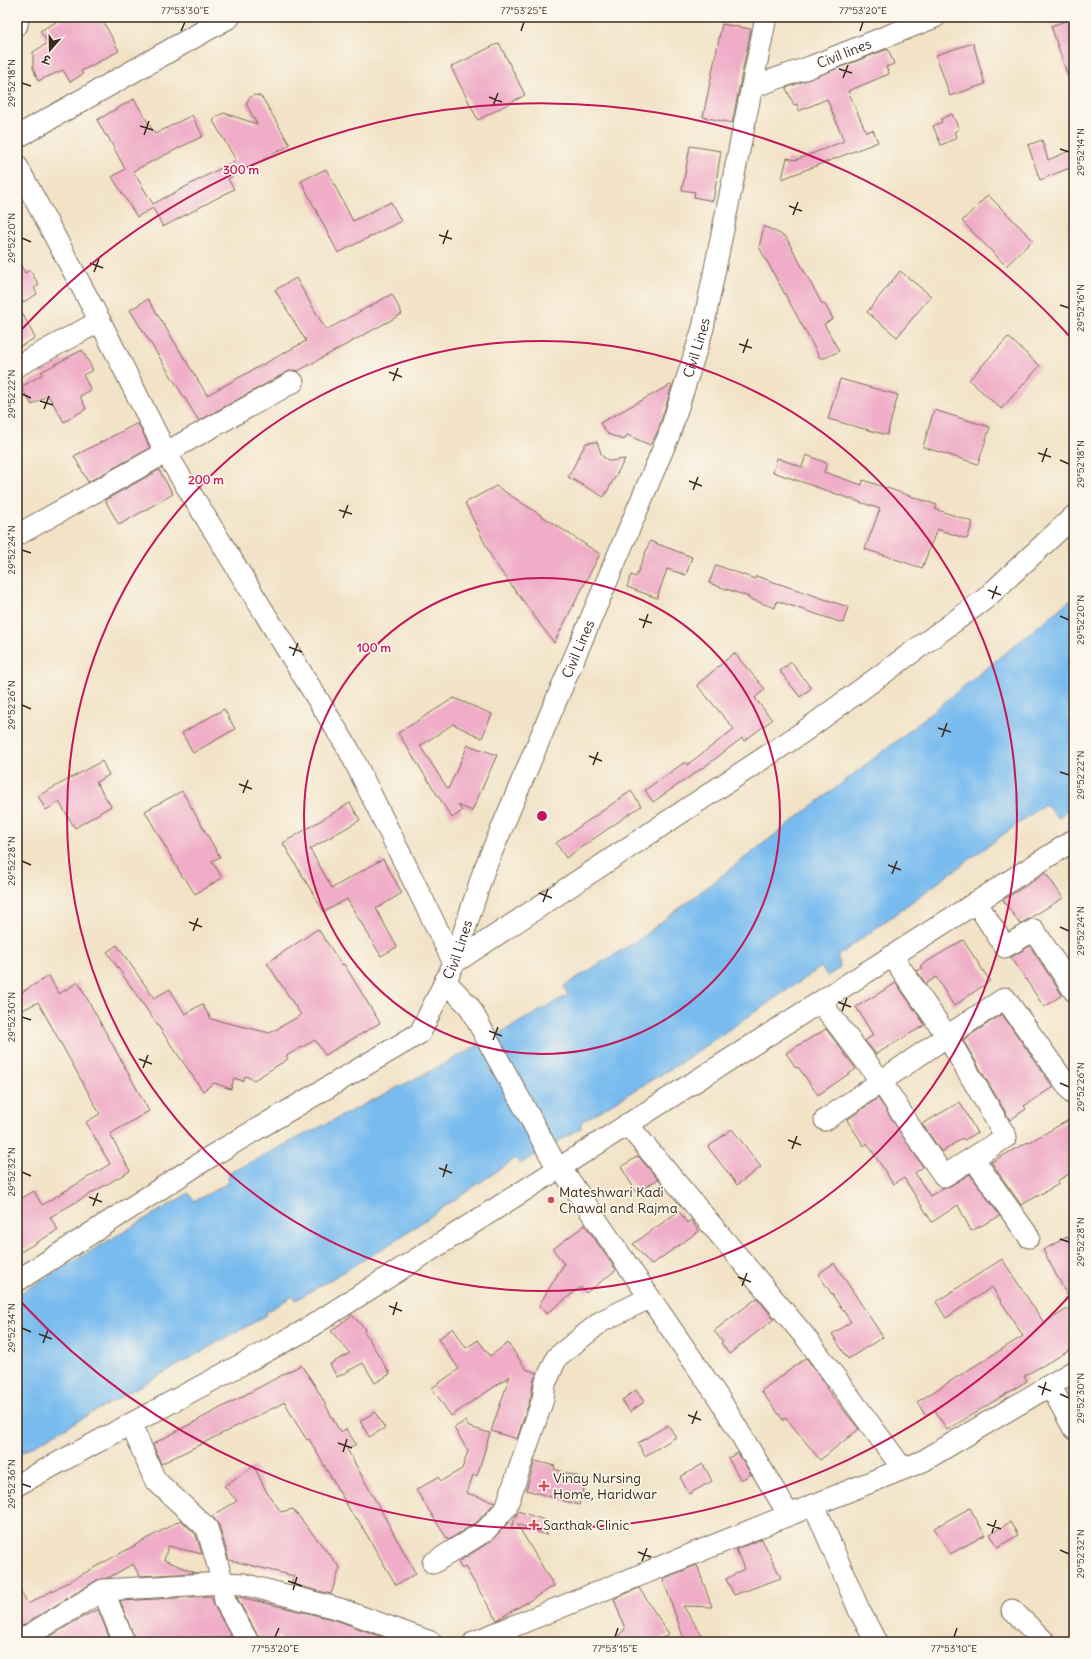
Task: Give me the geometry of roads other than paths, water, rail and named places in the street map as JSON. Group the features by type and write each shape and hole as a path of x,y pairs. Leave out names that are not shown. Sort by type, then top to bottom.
{"main road":[{"path":"17,137 229,17"}],"street":[{"path":"17,25 18,17"},
{"name":"Civil Lines","path":"17,1281 208,1158 420,1033 454,963 484,870 669,435 703,328 766,17"},
{"name":"Civil lines","path":"752,87 810,67 935,17"},
{"path":"17,166 100,321 166,453 348,750 454,963 803,732 985,599 1072,522"},
{"path":"17,366 100,321"},
{"path":"17,535 293,382"},
{"path":"17,1485 302,1332 555,1163 627,1124 1074,840"},
{"path":"976,902 1005,947 1034,930 1074,991"},
{"path":"825,1008 881,1081 916,1136 944,1176 1006,1137 947,1036 892,956"},
{"path":"445,982 469,1006 555,1163 720,1400 789,1515"},
{"path":"825,1120 1005,998 1074,1095"},
{"path":"627,1124 808,1338 903,1469"},
{"path":"973,1158 1030,1237"},
{"path":"433,1563 485,1531 506,1508 543,1399 545,1384 557,1357 602,1321 649,1298"},
{"path":"474,1642 924,1461 1074,1371"},
{"path":"1050,1385 1074,1429"},
{"path":"131,1424 155,1480 207,1528 223,1583 225,1601 248,1642"},
{"path":"814,1505 859,1610 876,1642"},
{"path":"18,1642 103,1590 223,1583 243,1584 340,1609 431,1642"},
{"path":"103,1590 124,1642"},
{"path":"1012,1610 1045,1642"}],"water":[{"path":"1074,597 1074,804 1058,818 1045,804 838,956 840,968 827,976 821,967 677,1065 581,1122 581,1128 520,1164 516,1158 387,1246 296,1300 293,1296 266,1312 267,1315 17,1455 17,1295 189,1193 195,1201 228,1183 229,1173 446,1063 568,995 564,986 641,938 899,739"}],"place":[{"name":"Mateshwari Kadi Chawal and Rajma","path":"551,1200"},
{"name":"Vinay Nursing Home, Haridwar","path":"544,1486"},
{"name":"Sarthak Clinic","path":"534,1525"}]}
